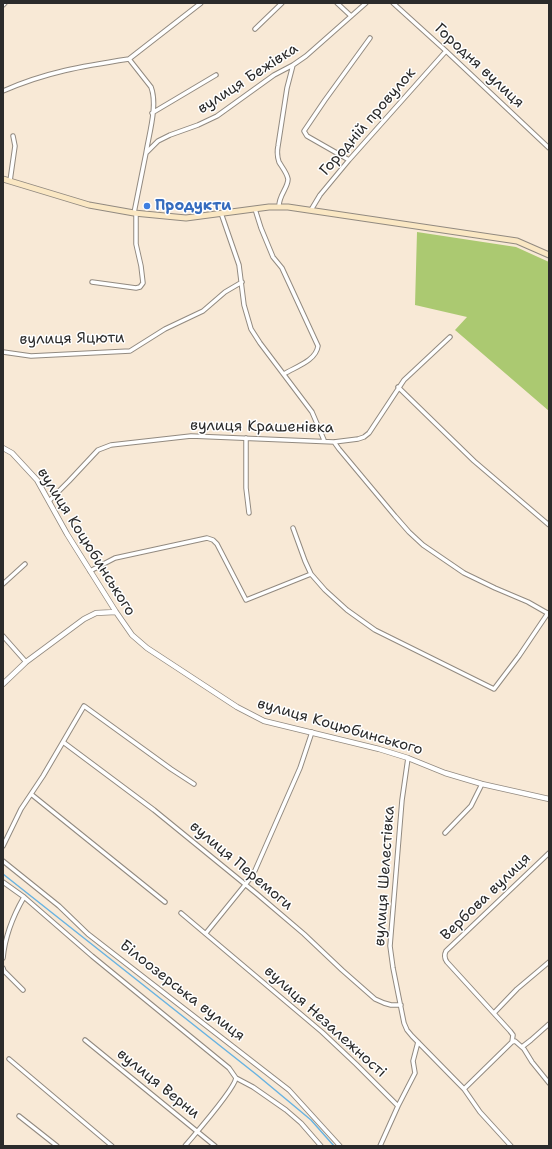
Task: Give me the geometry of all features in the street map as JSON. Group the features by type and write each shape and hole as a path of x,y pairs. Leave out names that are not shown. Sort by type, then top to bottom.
{"main road":[{"path":"3,179 89,205 135,214 186,218 279,206 518,241 549,255"}],"street":[{"path":"3,91 24,82 68,69 129,59 201,3"},
{"path":"255,29 282,3"},
{"path":"337,3 351,16"},
{"name":"вулиця Бежівка","path":"146,153 158,141 217,116 274,75 293,65 366,3"},
{"name":"Городня вулиця","path":"393,3 549,148"},
{"path":"348,160 307,136 304,130 370,38"},
{"name":"Городній провулок","path":"311,210 320,195 348,160 446,51"},
{"path":"92,282 136,288 140,287 143,283 136,244 135,214 146,153 153,98 151,87 129,59"},
{"path":"279,206 279,200 288,181 277,154 287,88 293,65"},
{"path":"152,113 216,75"},
{"path":"10,181 15,146 13,136"},
{"path":"255,209 273,257 282,268 318,346 317,351 312,357 284,374"},
{"path":"221,213 239,265 244,305 251,329 312,412 324,440"},
{"name":"вулиця Яцюти","path":"3,352 31,356 130,351 165,329 203,311 225,292 242,282"},
{"name":"вулиця Крашенівка","path":"49,501 98,450 111,445 192,436 324,440 334,442 364,437 369,433 404,380 424,363 450,337"},
{"path":"398,387 474,461 549,525"},
{"path":"246,438 246,488 249,513"},
{"path":"293,528 311,574 325,590 347,610 375,630 494,689 548,614 528,602 464,573 423,545 395,516 334,442"},
{"name":"вулиця Коцюбинського","path":"3,448 12,453 37,480 90,571 132,635 147,648 237,707 264,721 379,749 408,758 445,773 482,784 549,799"},
{"path":"90,571 115,558 207,538 213,540 217,544 246,600 311,574"},
{"path":"3,584 25,564"},
{"path":"3,684 26,662 84,619 96,613 116,612"},
{"path":"3,636 26,662"},
{"path":"3,846 21,809 64,742 84,706 194,784"},
{"path":"206,933 253,875 300,768 312,732"},
{"name":"вулиця Перемоги","path":"64,742 148,805 246,885 304,934 326,956 376,999 391,1005 401,1005"},
{"name":"вулиця Шелестівка","path":"408,758 402,800 390,946 404,1023 412,1036 464,1089 480,1112 511,1146"},
{"path":"445,833 471,806 482,784"},
{"path":"31,794 165,902"},
{"name":"Вербова вулиця","path":"512,1042 513,1035 447,962 444,955 446,951 549,853"},
{"name":"Білоозерська вулиця","path":"3,861 59,906 88,934 289,1090 340,1146"},
{"name":"Білоозерська вулиця","path":"3,882 24,897 92,956 229,1068 236,1078 254,1087 286,1110 301,1123 321,1146"},
{"path":"3,958 10,926 15,912 24,897"},
{"name":"вулиця Незалежності","path":"181,913 356,1064 398,1106"},
{"path":"494,1013 517,989 549,962"},
{"path":"3,968 4,971 23,990"},
{"path":"522,1046 549,1024"},
{"name":"вулиця Верни","path":"85,1040 215,1146"},
{"path":"464,1089 512,1042 515,1041 522,1046 532,1062 549,1083"},
{"path":"380,1146 415,1073 413,1061 418,1042"},
{"path":"9,1059 112,1146"},
{"path":"186,1146 236,1082 236,1078"},
{"path":"18,1116 57,1146"}],"green space":[{"path":"417,232 516,247 549,262 549,411 455,330 467,317 415,305"}],"waterway":[{"path":"3,874 257,1075 311,1120 334,1146"}],"place":[{"name":"Продукти","path":"147,206"}]}
